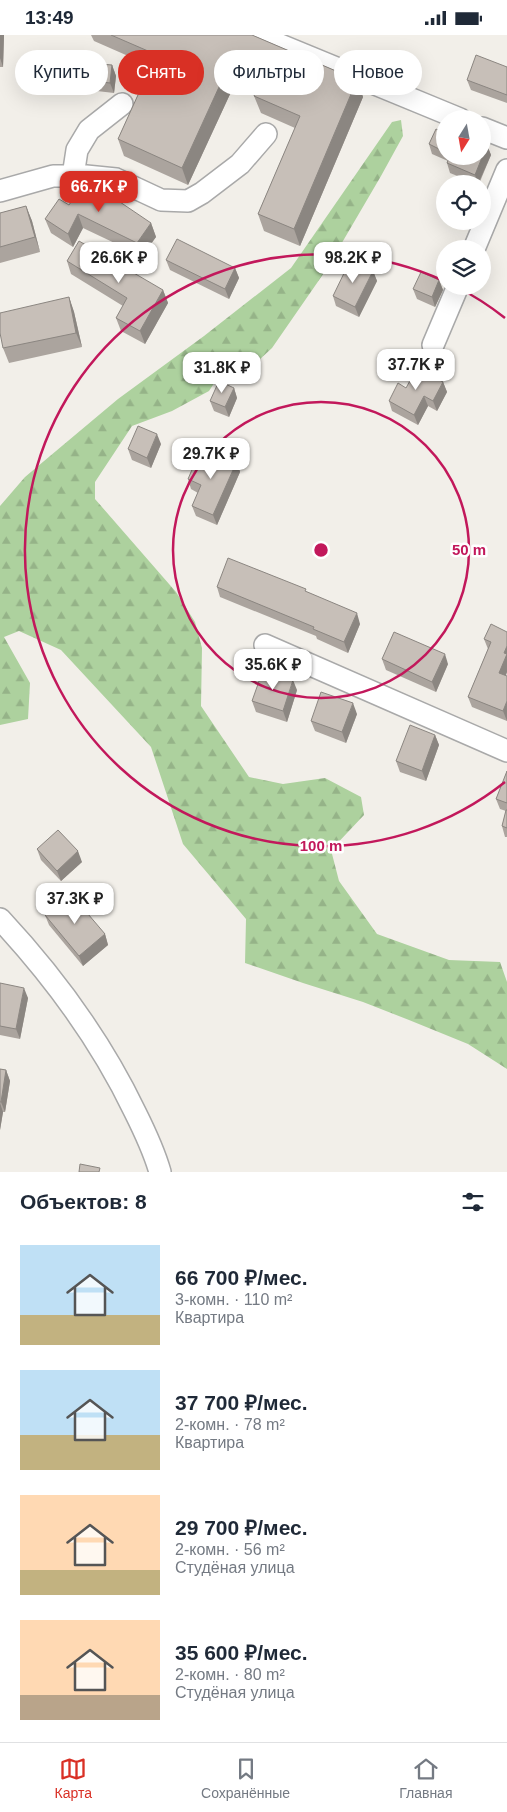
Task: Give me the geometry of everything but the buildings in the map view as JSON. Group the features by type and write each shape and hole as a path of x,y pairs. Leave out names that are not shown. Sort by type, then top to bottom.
{"street":[{"path":"256,35 438,110"},
{"path":"73,176 77,150 89,129 122,104"},
{"path":"491,132 507,138"},
{"path":"0,191 53,176 86,176 116,179 160,200 188,201 202,193 240,164 266,134"},
{"path":"478,240 507,171"},
{"path":"433,345 454,295"},
{"path":"265,645 507,751"},
{"path":"0,919 28,949 72,1004 118,1077 155,1152 160,1172"}],"green space":[{"path":"401,120 403,136 381,176 326,270 272,348 258,361 224,368 209,391 172,411 132,426 95,482 95,499 176,592 195,622 202,648 201,706 249,777 283,784 325,778 361,797 364,815 331,850 339,881 377,934 449,960 500,962 507,982 507,1069 468,1044 409,1020 363,1002 245,963 246,919 183,844 151,747 61,650 19,631 4,637 30,683 28,719 0,725 0,506 25,477 118,399 204,336 291,268 392,122"}]}
